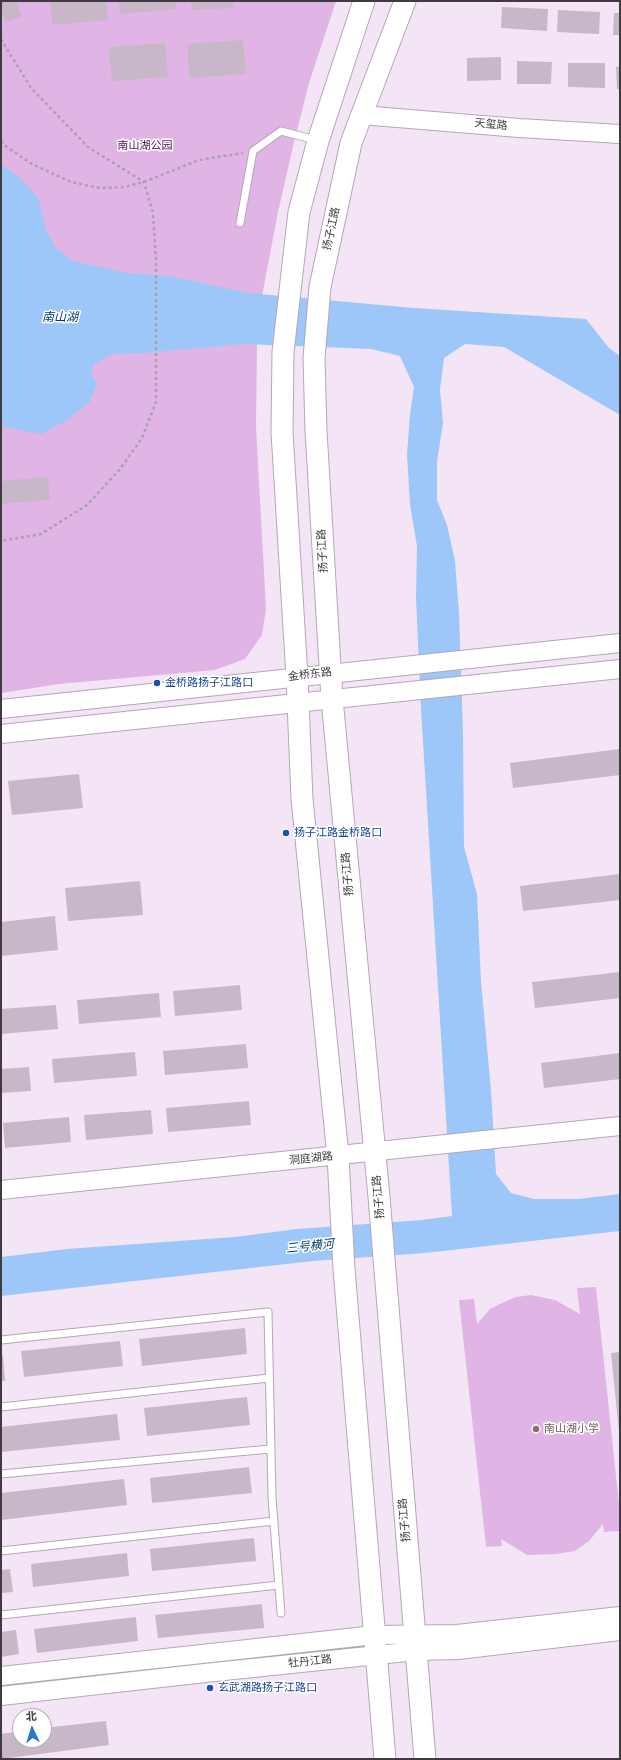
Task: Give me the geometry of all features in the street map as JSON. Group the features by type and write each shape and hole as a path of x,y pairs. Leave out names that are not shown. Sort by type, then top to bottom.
{"main road":[{"path":"364,1 318,141 299,212 283,352 282,432 298,703 302,799 338,1156 344,1269 385,1759"},
{"name":"扬子江路","path":"405,1 351,143 320,287 314,358 316,431 332,700 379,1197 425,1759"}],"street":[{"name":"天玺路","path":"361,115 519,128 620,134"},
{"name":"金桥东路","path":"1,708 296,677 330,672 620,643"},
{"path":"1,734 620,669"},
{"name":"洞庭湖路","path":"1,1190 620,1126"},
{"name":"牡丹江路","path":"1,1696 376,1656 415,1643 457,1634 620,1616"},
{"name":"牡丹江路","path":"1,1676 375,1635 458,1650 620,1631"}],"lane":[{"path":"240,223 254,151 281,131 318,141"},
{"path":"1,1340 268,1312 270,1449 281,1613"},
{"path":"1,1407 269,1378"},
{"path":"1,1474 270,1449"},
{"path":"1,1551 274,1521"},
{"path":"1,1616 279,1585"}],"path":[{"path":"1,39 31,88 88,147 144,182 153,213 156,261 156,402 142,438 120,469 87,505 41,534 1,541"},
{"path":"1,141 7,147 32,164 70,182 100,188 125,187 144,182 199,160 254,151"}],"green space":[{"name":"南山湖公园","path":"1,1 336,1 309,83 294,142 278,212 262,296 257,344 256,426 266,609 262,635 245,659 215,670 59,684 1,693"},
{"path":"596,1287 620,1514 620,1531 604,1532 603,1524 589,1541 575,1551 557,1554 527,1555 501,1539 502,1546 486,1547 459,1300 474,1299 477,1324 490,1309 516,1297 531,1295 555,1300 580,1314 577,1288"}],"water":[{"path":"1,164 19,177 38,198 46,230 56,248 73,261 127,273 170,276 248,293 414,308 586,319 609,348 620,356 620,415 504,347 465,344 444,358 440,389 443,423 437,462 437,500 447,525 455,561 459,613 463,732 464,847 477,894 481,982 491,1090 496,1174 511,1193 534,1199 578,1199 620,1194 620,1231 425,1253 313,1261 1,1296 1,1257 67,1249 235,1237 297,1229 422,1220 452,1216 421,709 416,598 417,546 410,505 407,454 414,387 400,356 371,349 245,344 145,353 114,354 94,364 91,374 97,384 89,403 64,422 41,434 4,427 1,425"}],"building":[{"path":"1,1 16,1 22,17 6,22 1,8"},
{"path":"50,1 106,1 108,20 52,25"},
{"path":"119,1 175,1 176,9 120,14"},
{"path":"191,1 233,1 233,8 192,10"},
{"path":"502,7 548,9 547,31 501,28"},
{"path":"558,10 600,12 599,34 557,32"},
{"path":"614,13 620,13 620,35 613,35"},
{"path":"243,40 246,74 190,78 187,44"},
{"path":"165,43 168,77 112,81 109,47"},
{"path":"501,57 501,80 467,81 467,58"},
{"path":"517,61 552,62 551,84 517,84"},
{"path":"568,63 605,63 605,88 568,87"},
{"path":"620,66 620,89 617,89 616,67"},
{"path":"48,477 50,500 1,504 1,481"},
{"path":"620,749 620,775 513,788 510,763"},
{"path":"79,774 83,808 12,815 8,781"},
{"path":"620,874 620,900 523,911 520,886"},
{"path":"140,881 143,915 68,921 65,888"},
{"path":"55,916 58,950 1,956 1,922"},
{"path":"620,972 620,998 535,1008 532,982"},
{"path":"240,985 242,1010 175,1016 173,991"},
{"path":"159,993 161,1017 79,1024 77,1000"},
{"path":"56,1005 58,1029 1,1034 1,1009"},
{"path":"246,1044 248,1068 165,1075 163,1051"},
{"path":"135,1052 137,1076 54,1083 52,1059"},
{"path":"620,1053 620,1079 544,1088 541,1063"},
{"path":"29,1067 31,1091 1,1093 1,1069"},
{"path":"249,1101 251,1125 168,1132 166,1108"},
{"path":"151,1110 153,1134 86,1140 84,1115"},
{"path":"69,1117 71,1142 5,1148 3,1123"},
{"path":"245,1328 247,1354 142,1366 139,1339"},
{"path":"120,1341 123,1366 24,1377 21,1351"},
{"path":"620,1352 620,1432 619,1432 611,1353"},
{"path":"1,1355 3,1355 5,1381 1,1381"},
{"path":"247,1397 250,1425 147,1436 144,1408"},
{"path":"117,1414 120,1440 1,1452 1,1427"},
{"path":"249,1467 252,1493 152,1503 150,1478"},
{"path":"124,1479 127,1505 1,1520 1,1493"},
{"path":"254,1538 256,1561 152,1571 150,1549"},
{"path":"127,1553 129,1576 33,1587 31,1564"},
{"path":"10,1569 13,1592 1,1593 1,1570"},
{"path":"262,1604 264,1628 158,1638 155,1615"},
{"path":"136,1617 138,1641 37,1653 34,1629"},
{"path":"16,1630 19,1654 1,1657 1,1632"},
{"path":"106,1721 109,1745 1,1759 1,1734 12,1732 12,1748 52,1748 52,1727"}],"place":[{"name":"金桥路扬子江路口","path":"157,683"},
{"name":"扬子江路金桥路口","path":"286,833"},
{"name":"南山湖小学","path":"536,1429"},
{"name":"玄武湖路扬子江路口","path":"210,1688"}],"water label":[{"name":"南山湖","path":"60,318"},
{"name":"三号横河","path":"310,1247"}]}
